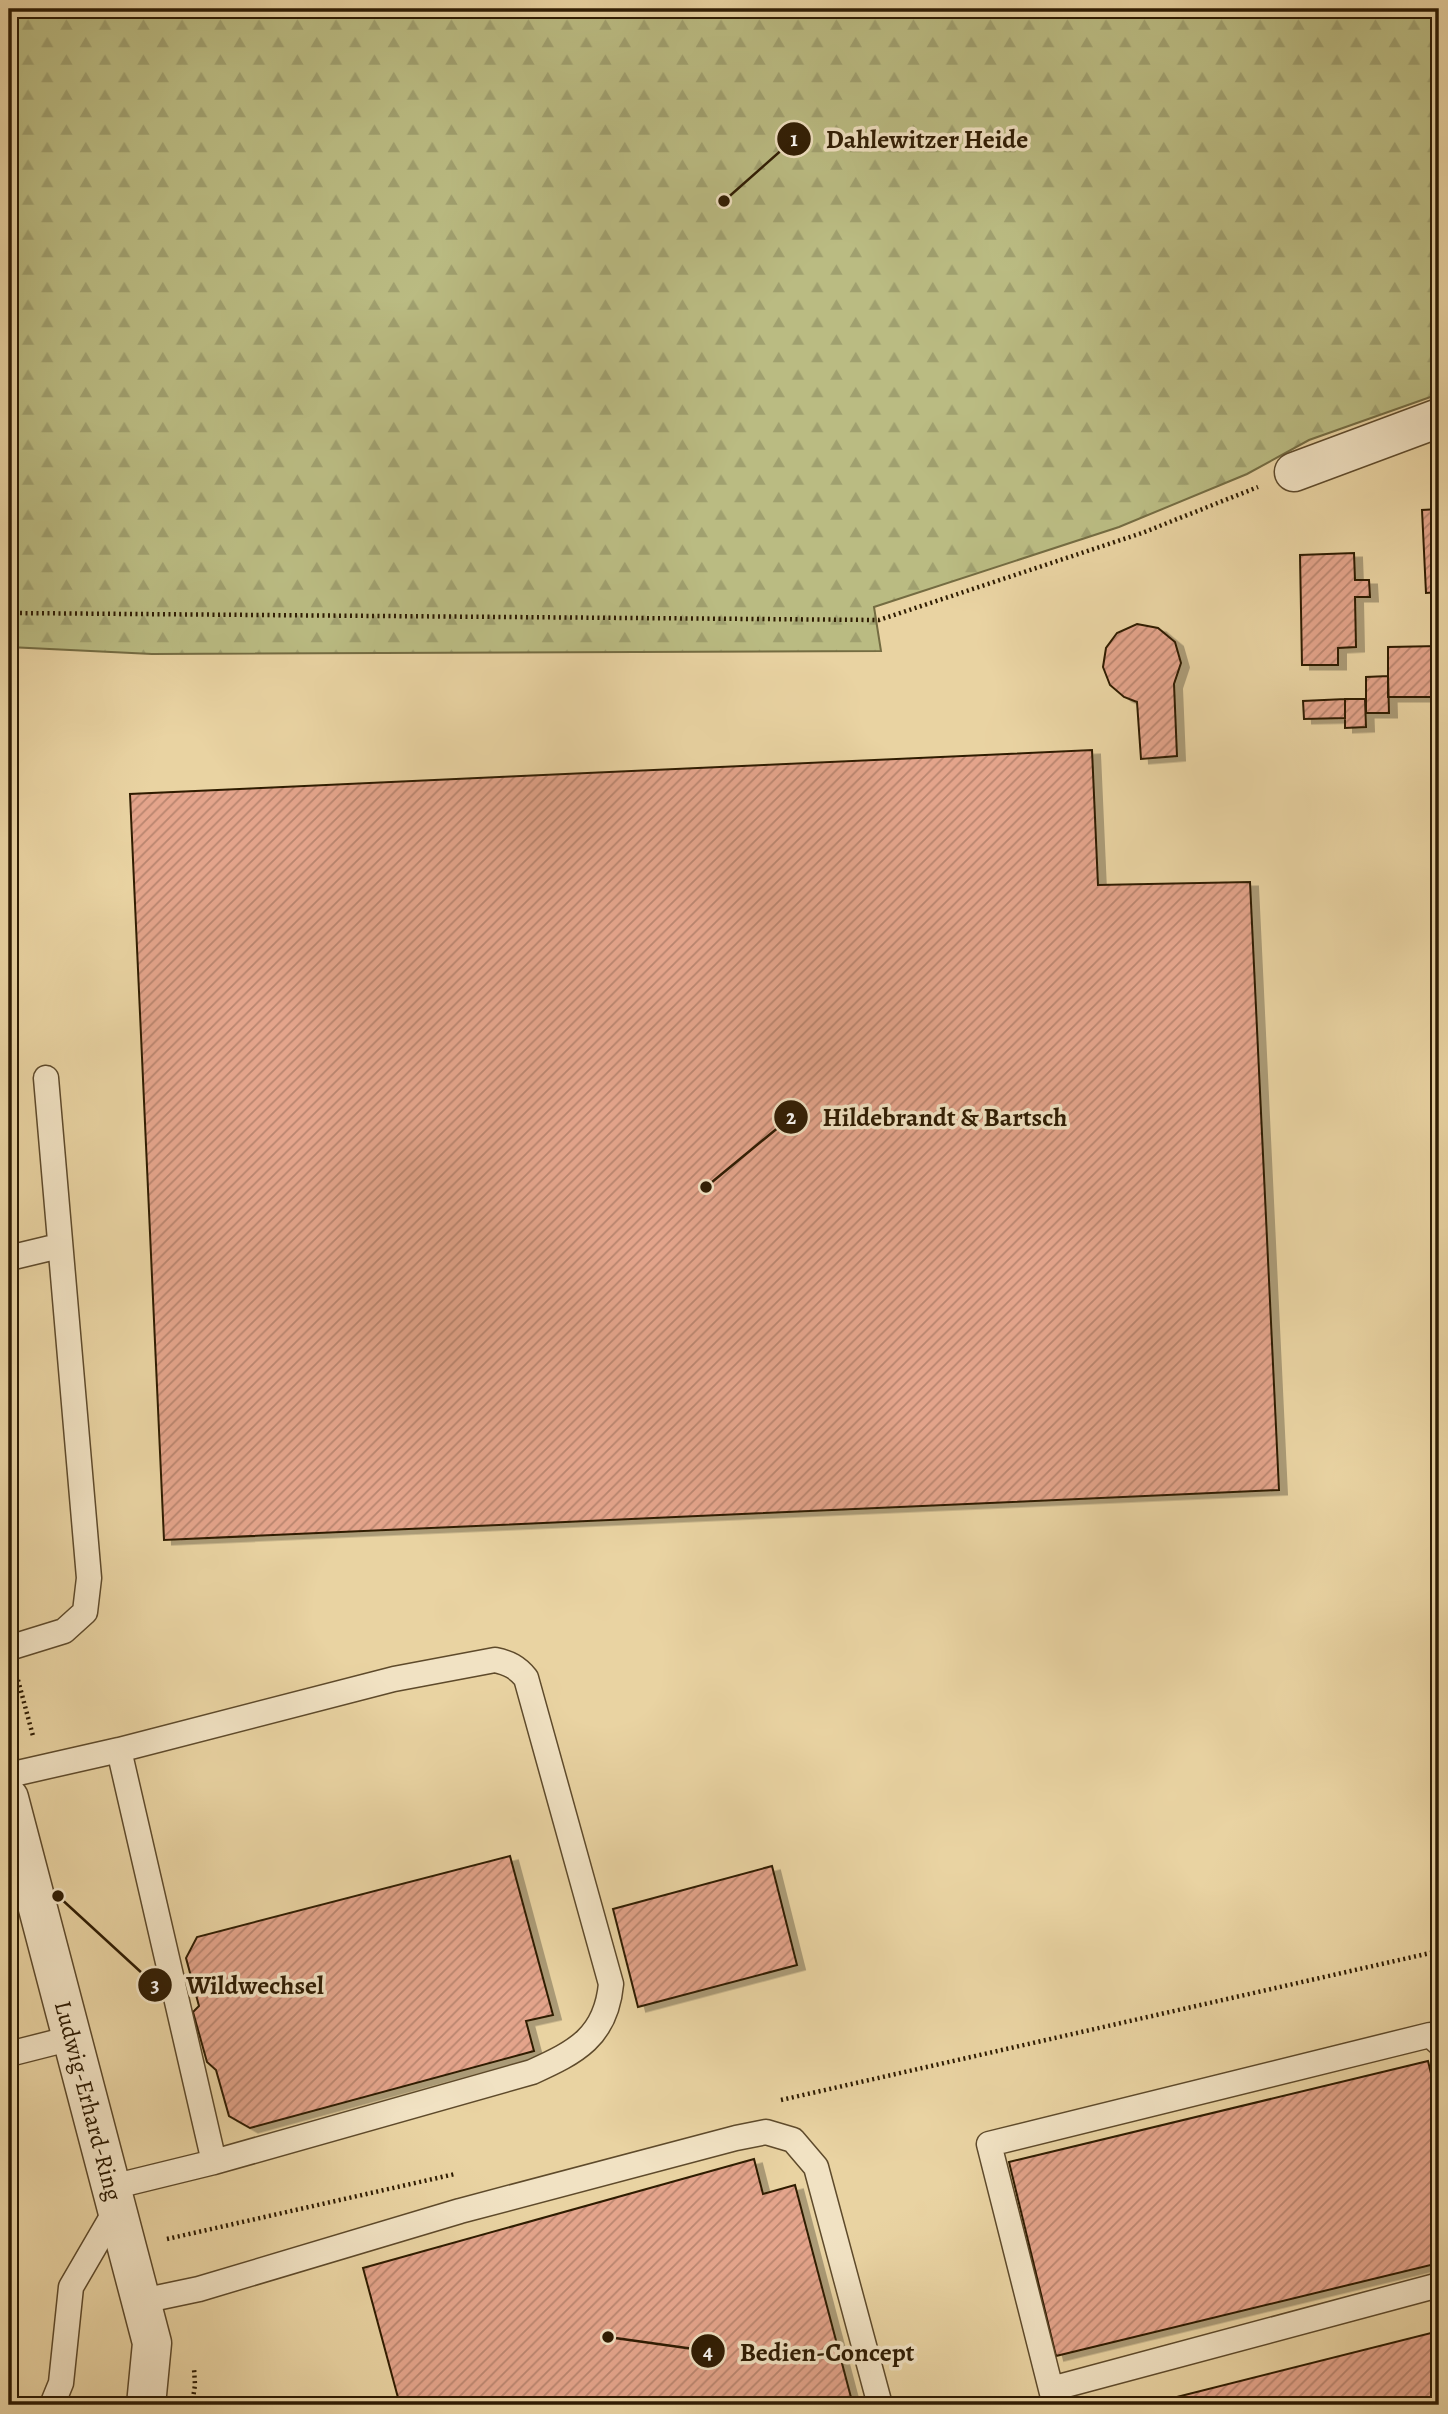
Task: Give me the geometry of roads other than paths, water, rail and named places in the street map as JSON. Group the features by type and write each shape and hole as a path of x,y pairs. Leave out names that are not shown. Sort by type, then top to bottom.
{"street":[{"path":"1294,472 1439,418"},
{"name":"Ludwig-Erhard-Ring","path":"9,1798 152,2343 146,2405"}],"lane":[{"path":"9,1648 64,1631 85,1612 89,1578 46,1078"},
{"path":"9,1258 59,1245"},
{"path":"9,1775 119,1750 394,1678 495,1660 508,1662 526,1678 611,1983 610,2001 602,2022 587,2042 566,2057 543,2067 214,2162 114,2198 71,2287 61,2383 52,2405"},
{"path":"119,1750 214,2162"},
{"path":"1436,2037 989,2144 1053,2397 1439,2286"},
{"path":"9,2054 72,2038"},
{"path":"142,2301 199,2289 460,2211 766,2132 793,2140 817,2167 880,2405"}],"place":[{"name":"Dahlewitzer Heide","path":"724,201"},
{"name":"Hildebrandt & Bartsch","path":"706,1187"},
{"name":"Wildwechsel","path":"58,1896"},
{"name":"Bedien-Concept","path":"608,2337"}]}
